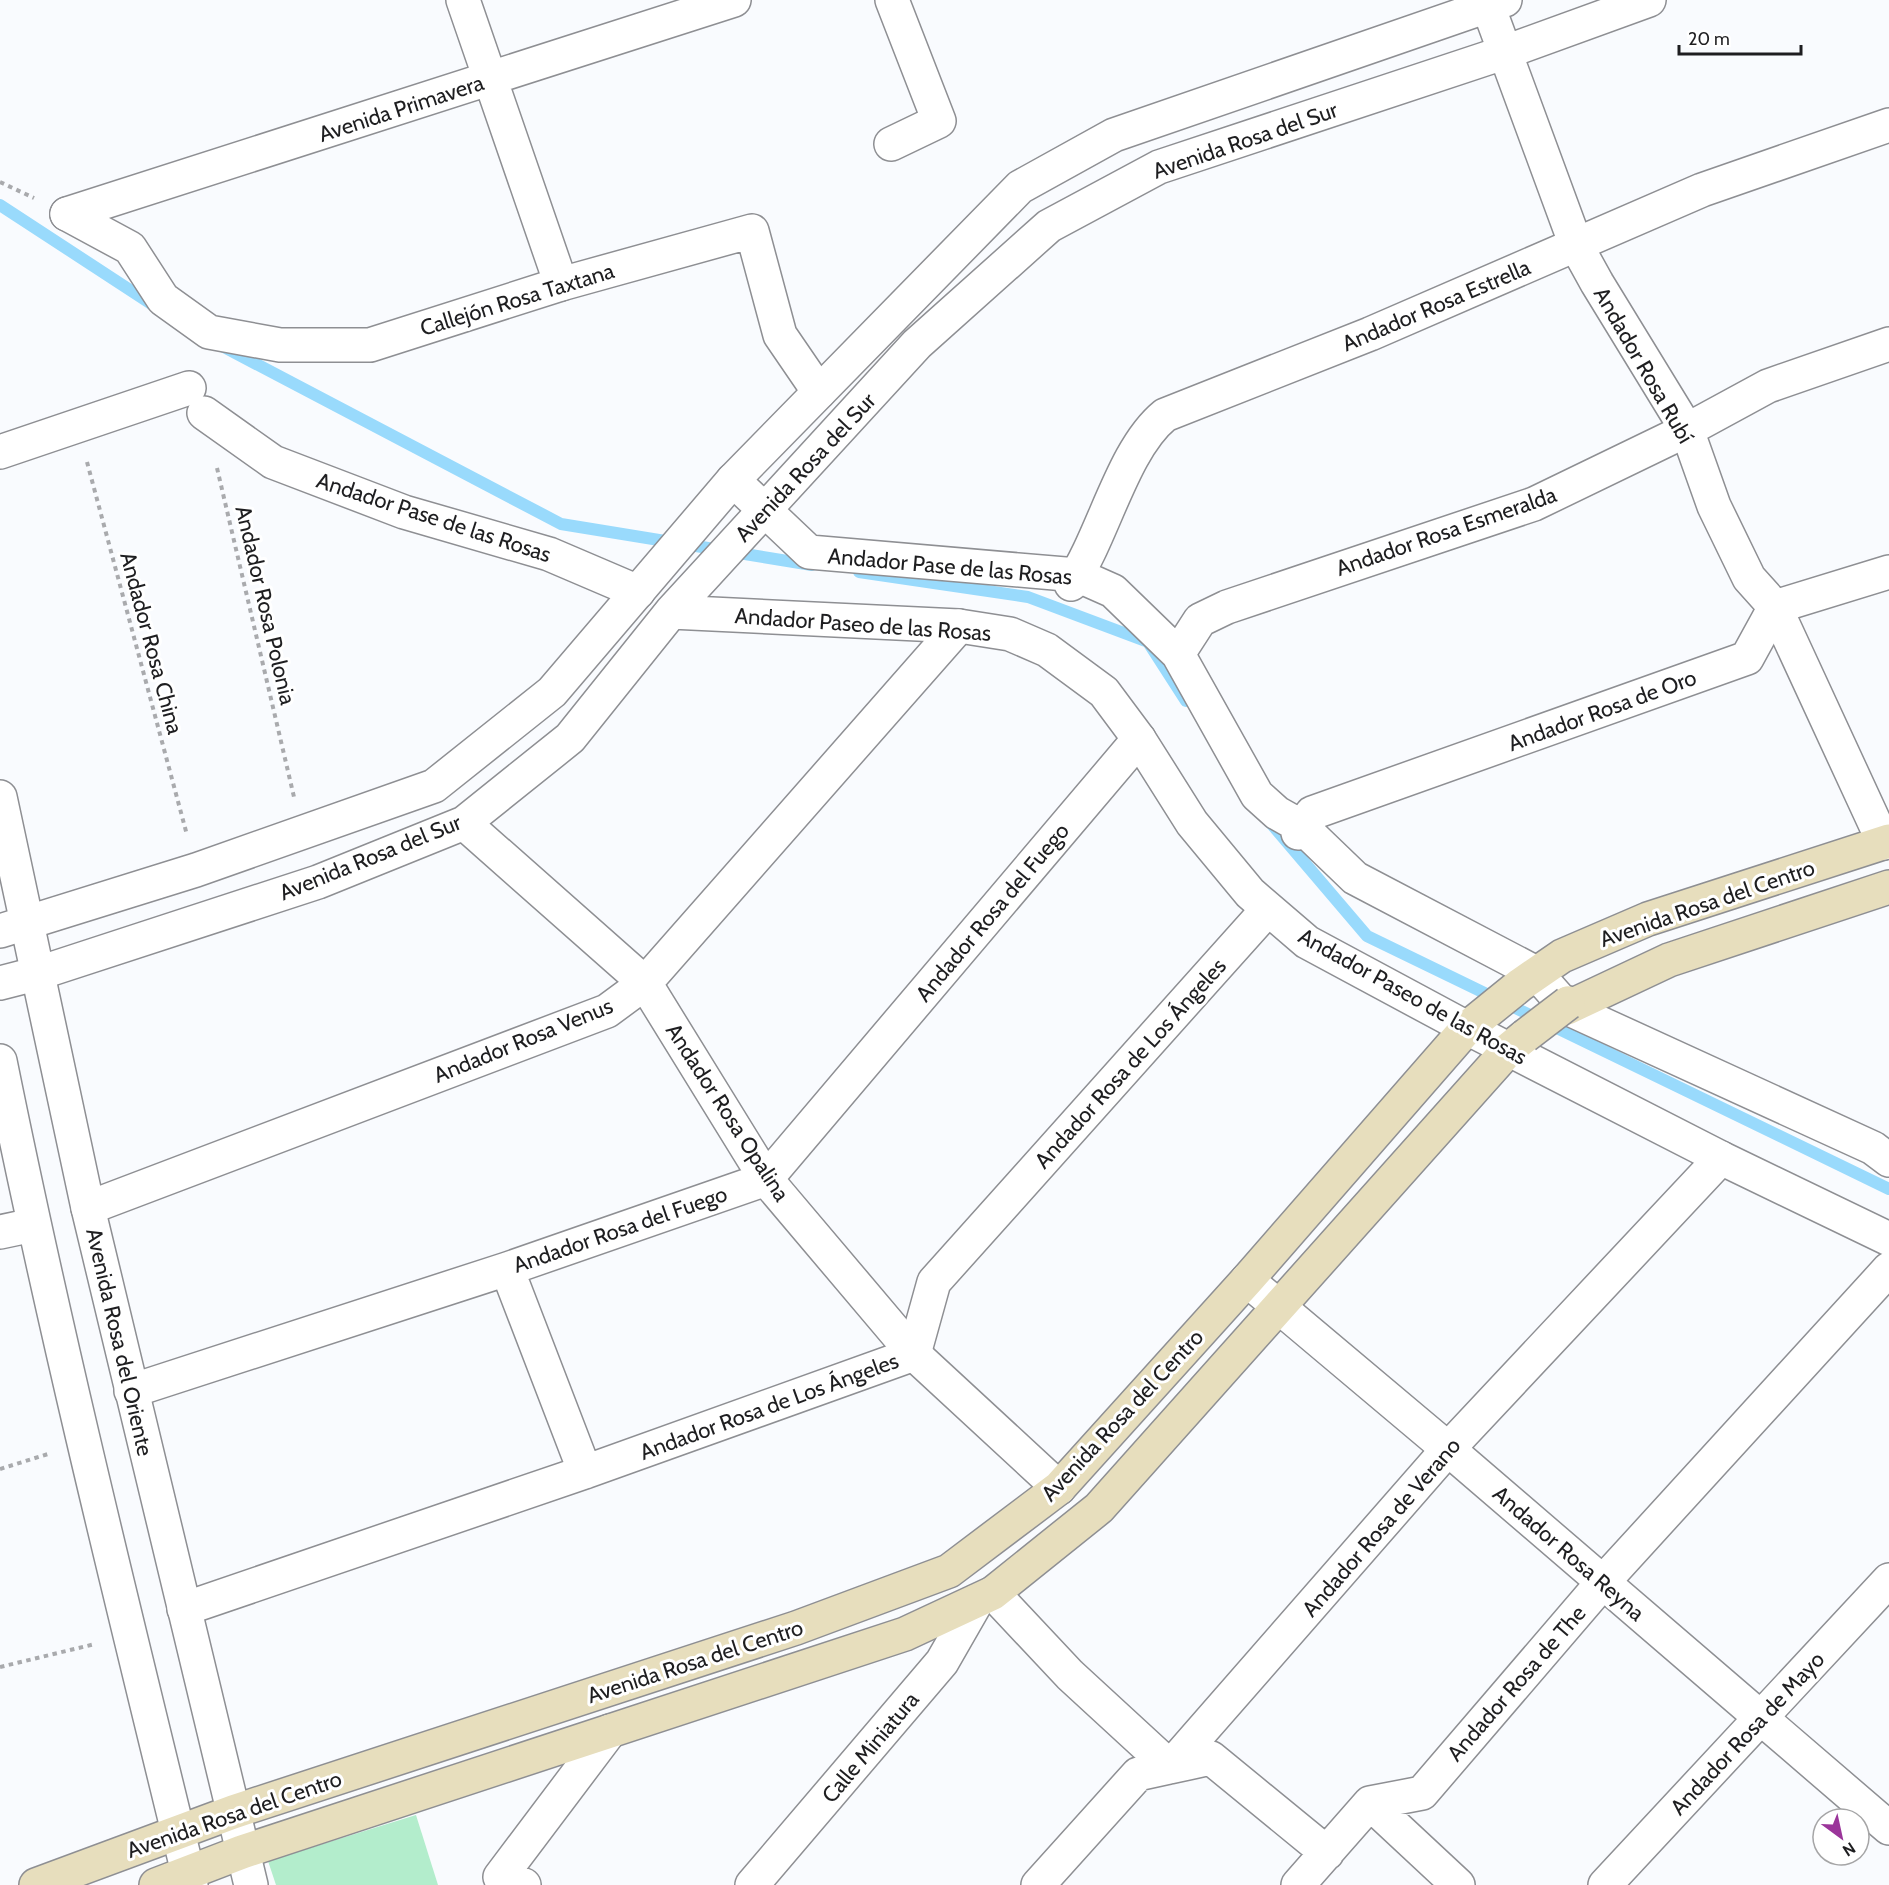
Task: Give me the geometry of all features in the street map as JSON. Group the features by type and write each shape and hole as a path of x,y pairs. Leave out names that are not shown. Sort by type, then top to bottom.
{"main road":[{"name":"Avenida Rosa del Centro","path":"36,1885 233,1812 796,1628 949,1571 1059,1488 1247,1281 1476,1020 1528,979 1562,956 1648,919 1886,842"},
{"name":"Avenida Rosa del Centro","path":"156,1885 190,1879 242,1852 905,1634 985,1597 1099,1508 1517,1043 1568,1005 1669,960 1889,887"}],"street":[{"path":"463,0 561,284"},
{"name":"Avenida Primavera","path":"67,214 734,0"},
{"path":"891,144 939,121 892,0"},
{"name":"Avenida Rosa del Sur","path":"0,983 39,973 318,882 464,823 570,738 671,612 917,344 1048,226 1159,167 1503,53 1649,0"},
{"name":"Avenida Rosa del Sur","path":"13,926 196,870 434,786 552,692 724,491 1020,187 1114,135 1496,3"},
{"name":"Andador Rosa Rubí","path":"1496,3 1503,53 1576,245 1687,430 1714,506 1749,578 1774,607 1886,842"},
{"name":"Andador Rosa Estrella","path":"1074,580 1142,438 1165,415 1370,334 1702,190 1889,125"},
{"name":"Callejón Rosa Taxtana","path":"67,214 130,248 163,299 209,332 280,345 370,345 561,284 752,231 780,335 819,392"},
{"name":"Andador Rosa Esmeralda","path":"1179,654 1200,620 1227,607 1534,504 1687,430 1768,386 1889,344"},
{"path":"0,452 76,424 196,401"},
{"name":"Andador Pase de las Rosas","path":"196,401 273,462 404,512 549,554 638,592"},
{"name":"Andador Pase de las Rosas","path":"724,491 757,517 809,552 1074,580 1113,591 1179,654 1257,795 1355,878 1528,979"},
{"path":"1774,607 1889,572"},
{"name":"Andador Rosa de Oro","path":"1300,830 1312,813 1747,658 1774,607"},
{"name":"Andador Paseo de las Rosas","path":"671,612 959,626 1010,634 1047,650 1104,692 1139,739 1192,823 1267,910 1307,942 1476,1020 1721,1158 1889,1239"},
{"name":"Andador Rosa Venus","path":"88,1208 607,1011 645,983 959,626"},
{"name":"Andador Rosa del Fuego","path":"131,1390 507,1269 765,1179 1139,739"},
{"name":"Avenida Rosa del Oriente","path":"0,797 13,926 39,973 88,1208 251,1885"},
{"name":"Andador Rosa Opalina","path":"464,823 645,983 765,1179 914,1354 1059,1488"},
{"name":"Andador Rosa de Los Ángeles","path":"184,1609 585,1472 914,1354 934,1282 1267,910"},
{"path":"1528,979 1568,1005 1884,1150"},
{"path":"0,1061 33,1225 190,1879"},
{"name":"Andador Rosa de Verano","path":"1170,1767 1448,1449 1721,1158"},
{"path":"0,1232 33,1225"},
{"path":"507,1269 585,1472"},
{"name":"Andador Rosa de The","path":"1370,1803 1422,1793 1603,1581 1889,1269"},
{"name":"Andador Rosa Reyna","path":"1247,1281 1603,1581 1889,1828"},
{"name":"Andador Rosa de Mayo","path":"1605,1885 1889,1580"},
{"path":"985,1597 1170,1767"},
{"name":"Calle Miniatura","path":"752,1885 942,1662 985,1597"},
{"path":"524,1885 500,1877 610,1731"},
{"path":"1038,1885 1138,1774 1212,1758 1327,1853"},
{"path":"1298,1885 1370,1803 1458,1885"}],"path":[{"name":"Andador Rosa Polonia","path":"196,401 302,833"},
{"name":"Andador Rosa China","path":"76,424 196,870"},
{"path":"0,1469 84,1443"},
{"path":"0,1667 131,1635"}],"green space":[{"path":"416,1815 438,1885 276,1885 268,1861"}],"waterway":[{"path":"0,205 156,307"},
{"path":"220,345 561,524 812,565"},
{"path":"859,572 1028,597 1148,642 1186,701"},
{"path":"1269,821 1367,936 1889,1189"}]}
